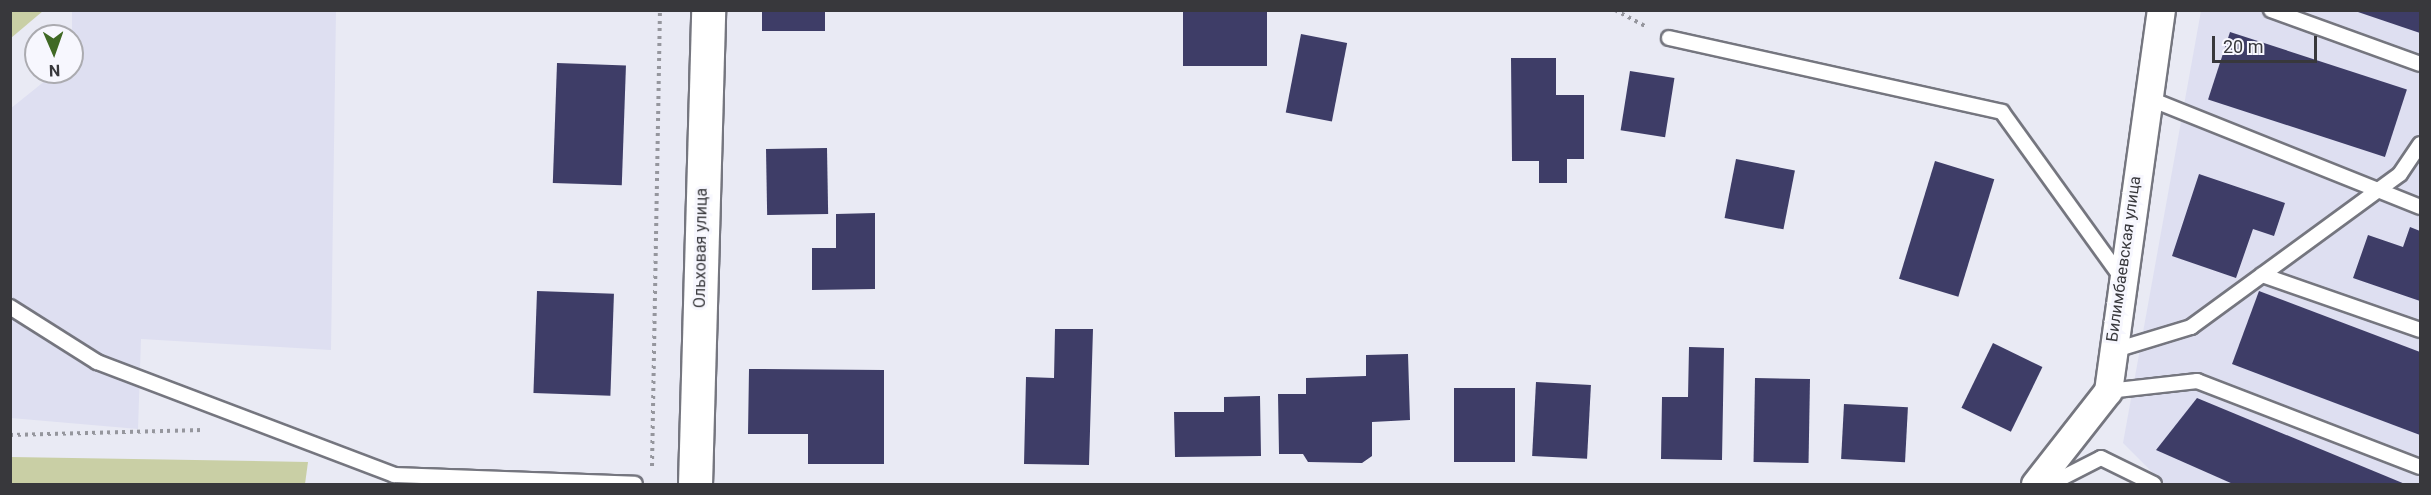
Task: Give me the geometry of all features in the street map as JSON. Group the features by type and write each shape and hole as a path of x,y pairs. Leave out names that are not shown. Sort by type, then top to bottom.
{"main road":[{"name":"Ольховая улица","path":"696,484 708,10"}],"street":[{"name":"Билимбаевская улица","path":"2108,391 2110,352 2161,10"},
{"path":"2035,484 2108,391"}],"lane":[{"path":"2271,10 2421,64"},
{"path":"1669,38 2002,112 2121,277"},
{"path":"2148,98 2376,192 2421,207"},
{"path":"2110,352 2191,327 2400,174 2421,144"},
{"path":"2262,275 2421,330"},
{"path":"10,307 97,362 394,475 635,484"},
{"path":"2108,391 2197,381 2421,467"},
{"path":"2050,484 2101,458 2154,484"}],"path":[{"path":"652,473 660,10"},
{"path":"1615,10 1669,38"},
{"path":"10,435 206,430"}],"shaded area":[{"path":"72,11 336,11 331,350 141,339 138,429 11,418 10,109 41,84 84,84 84,24 72,24"},
{"path":"2201,11 2420,11 2420,484 2164,484 2123,443"}],"green space":[{"path":"11,10 43,10 28,24 24,24 24,27 11,38"},
{"path":"11,457 308,462 305,484 11,484"}],"building":[{"path":"762,10 825,10 825,31 762,31"},
{"path":"1183,10 1267,10 1267,66 1183,66"},
{"path":"2420,10 2420,33 2355,11"},
{"path":"2230,32 2407,89 2385,157 2208,100"},
{"path":"1301,34 1347,43 1332,121 1286,113"},
{"path":"1511,58 1556,58 1556,95 1584,95 1584,159 1567,159 1567,183 1539,183 1539,161 1512,161"},
{"path":"557,63 626,65 622,185 553,183"},
{"path":"1630,71 1674,78 1665,137 1621,130"},
{"path":"827,148 828,214 767,215 766,149"},
{"path":"1736,159 1795,170 1783,229 1725,218"},
{"path":"1935,161 1994,179 1958,297 1899,279"},
{"path":"2199,174 2285,203 2274,236 2253,229 2236,278 2172,256"},
{"path":"875,213 875,289 812,290 812,248 836,248 836,214"},
{"path":"2410,227 2420,231 2420,301 2353,278 2368,235 2403,247"},
{"path":"537,291 614,294 610,396 533,393"},
{"path":"2259,291 2420,352 2420,435 2232,364"},
{"path":"1055,329 1093,329 1089,465 1024,464 1026,377 1054,378"},
{"path":"1993,343 2042,367 2011,432 1961,408"},
{"path":"1689,347 1724,348 1722,460 1661,459 1662,397 1688,397"},
{"path":"1408,354 1410,420 1372,422 1372,456 1362,463 1308,462 1303,454 1279,454 1278,394 1306,394 1306,378 1366,376 1366,355"},
{"path":"749,369 884,370 884,464 808,464 808,434 748,434"},
{"path":"1755,378 1810,379 1809,463 1754,462"},
{"path":"1536,382 1591,385 1587,459 1532,456"},
{"path":"1454,388 1515,388 1515,462 1454,462"},
{"path":"1260,396 1261,456 1175,457 1174,412 1224,412 1224,397"},
{"path":"2197,398 2405,484 2233,484 2156,450"},
{"path":"1844,404 1908,407 1905,462 1841,459"}]}
